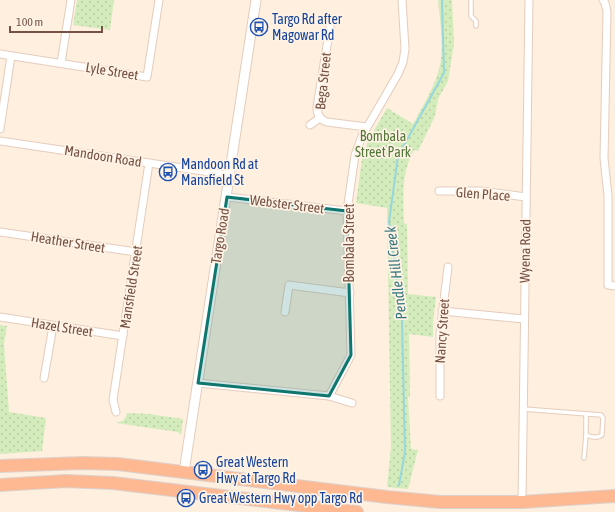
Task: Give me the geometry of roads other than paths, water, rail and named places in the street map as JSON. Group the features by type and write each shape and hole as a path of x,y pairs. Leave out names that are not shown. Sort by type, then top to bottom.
{"highway":[{"path":"0,466 102,463 440,502 522,502 615,496"},
{"path":"0,485 66,481 113,483 357,512"}],"street":[{"path":"61,63 71,0"},
{"name":"Lyle Street","path":"0,54 147,77 159,0"},
{"name":"Targo Road","path":"184,472 256,0"},
{"name":"Bombala Street","path":"329,396 351,355 347,211 355,155 362,136 398,74 403,62 404,49 402,0"},
{"name":"Wyena Road","path":"522,502 529,0"},
{"path":"603,0 607,12 604,158 608,196 608,285 615,286"},
{"name":"Bega Street","path":"331,21 317,107 320,118 327,122 367,127"},
{"path":"0,129 11,56"},
{"name":"Bega Street","path":"310,125 320,118"},
{"name":"Mandoon Road","path":"0,141 230,175"},
{"name":"Mansfield Street","path":"116,412 113,400 149,163"},
{"name":"Glen Place","path":"439,191 481,192 526,197"},
{"name":"Webster Street","path":"227,197 347,211"},
{"name":"Heather Street","path":"0,232 136,252"},
{"name":"Nancy Street","path":"440,396 440,333 448,267"},
{"path":"285,312 289,285 350,293"},
{"path":"442,311 524,319"},
{"name":"Hazel Street","path":"0,318 123,336"},
{"path":"44,378 53,326"},
{"path":"198,384 329,396 352,403"}],"lane":[{"path":"471,0 471,16 476,21 476,26"},
{"path":"523,409 598,414 602,416 602,435 598,437 586,435"},
{"path":"584,458 586,414"}],"waterway":[{"name":"Pendle Hill Creek","path":"399,485 405,452 402,319 389,222 398,156 444,73 442,0"}],"place":[{"name":"Targo Rd after Magowar Rd","path":"259,27"},
{"name":"Mandoon Rd at Mansfield St","path":"168,172"},
{"name":"Great Western Hwy at Targo Rd","path":"203,470"},
{"name":"Great Western Hwy opp Targo Rd","path":"186,498"}],"park label":[{"name":"Bombala Street Park","path":"383,144"}]}
